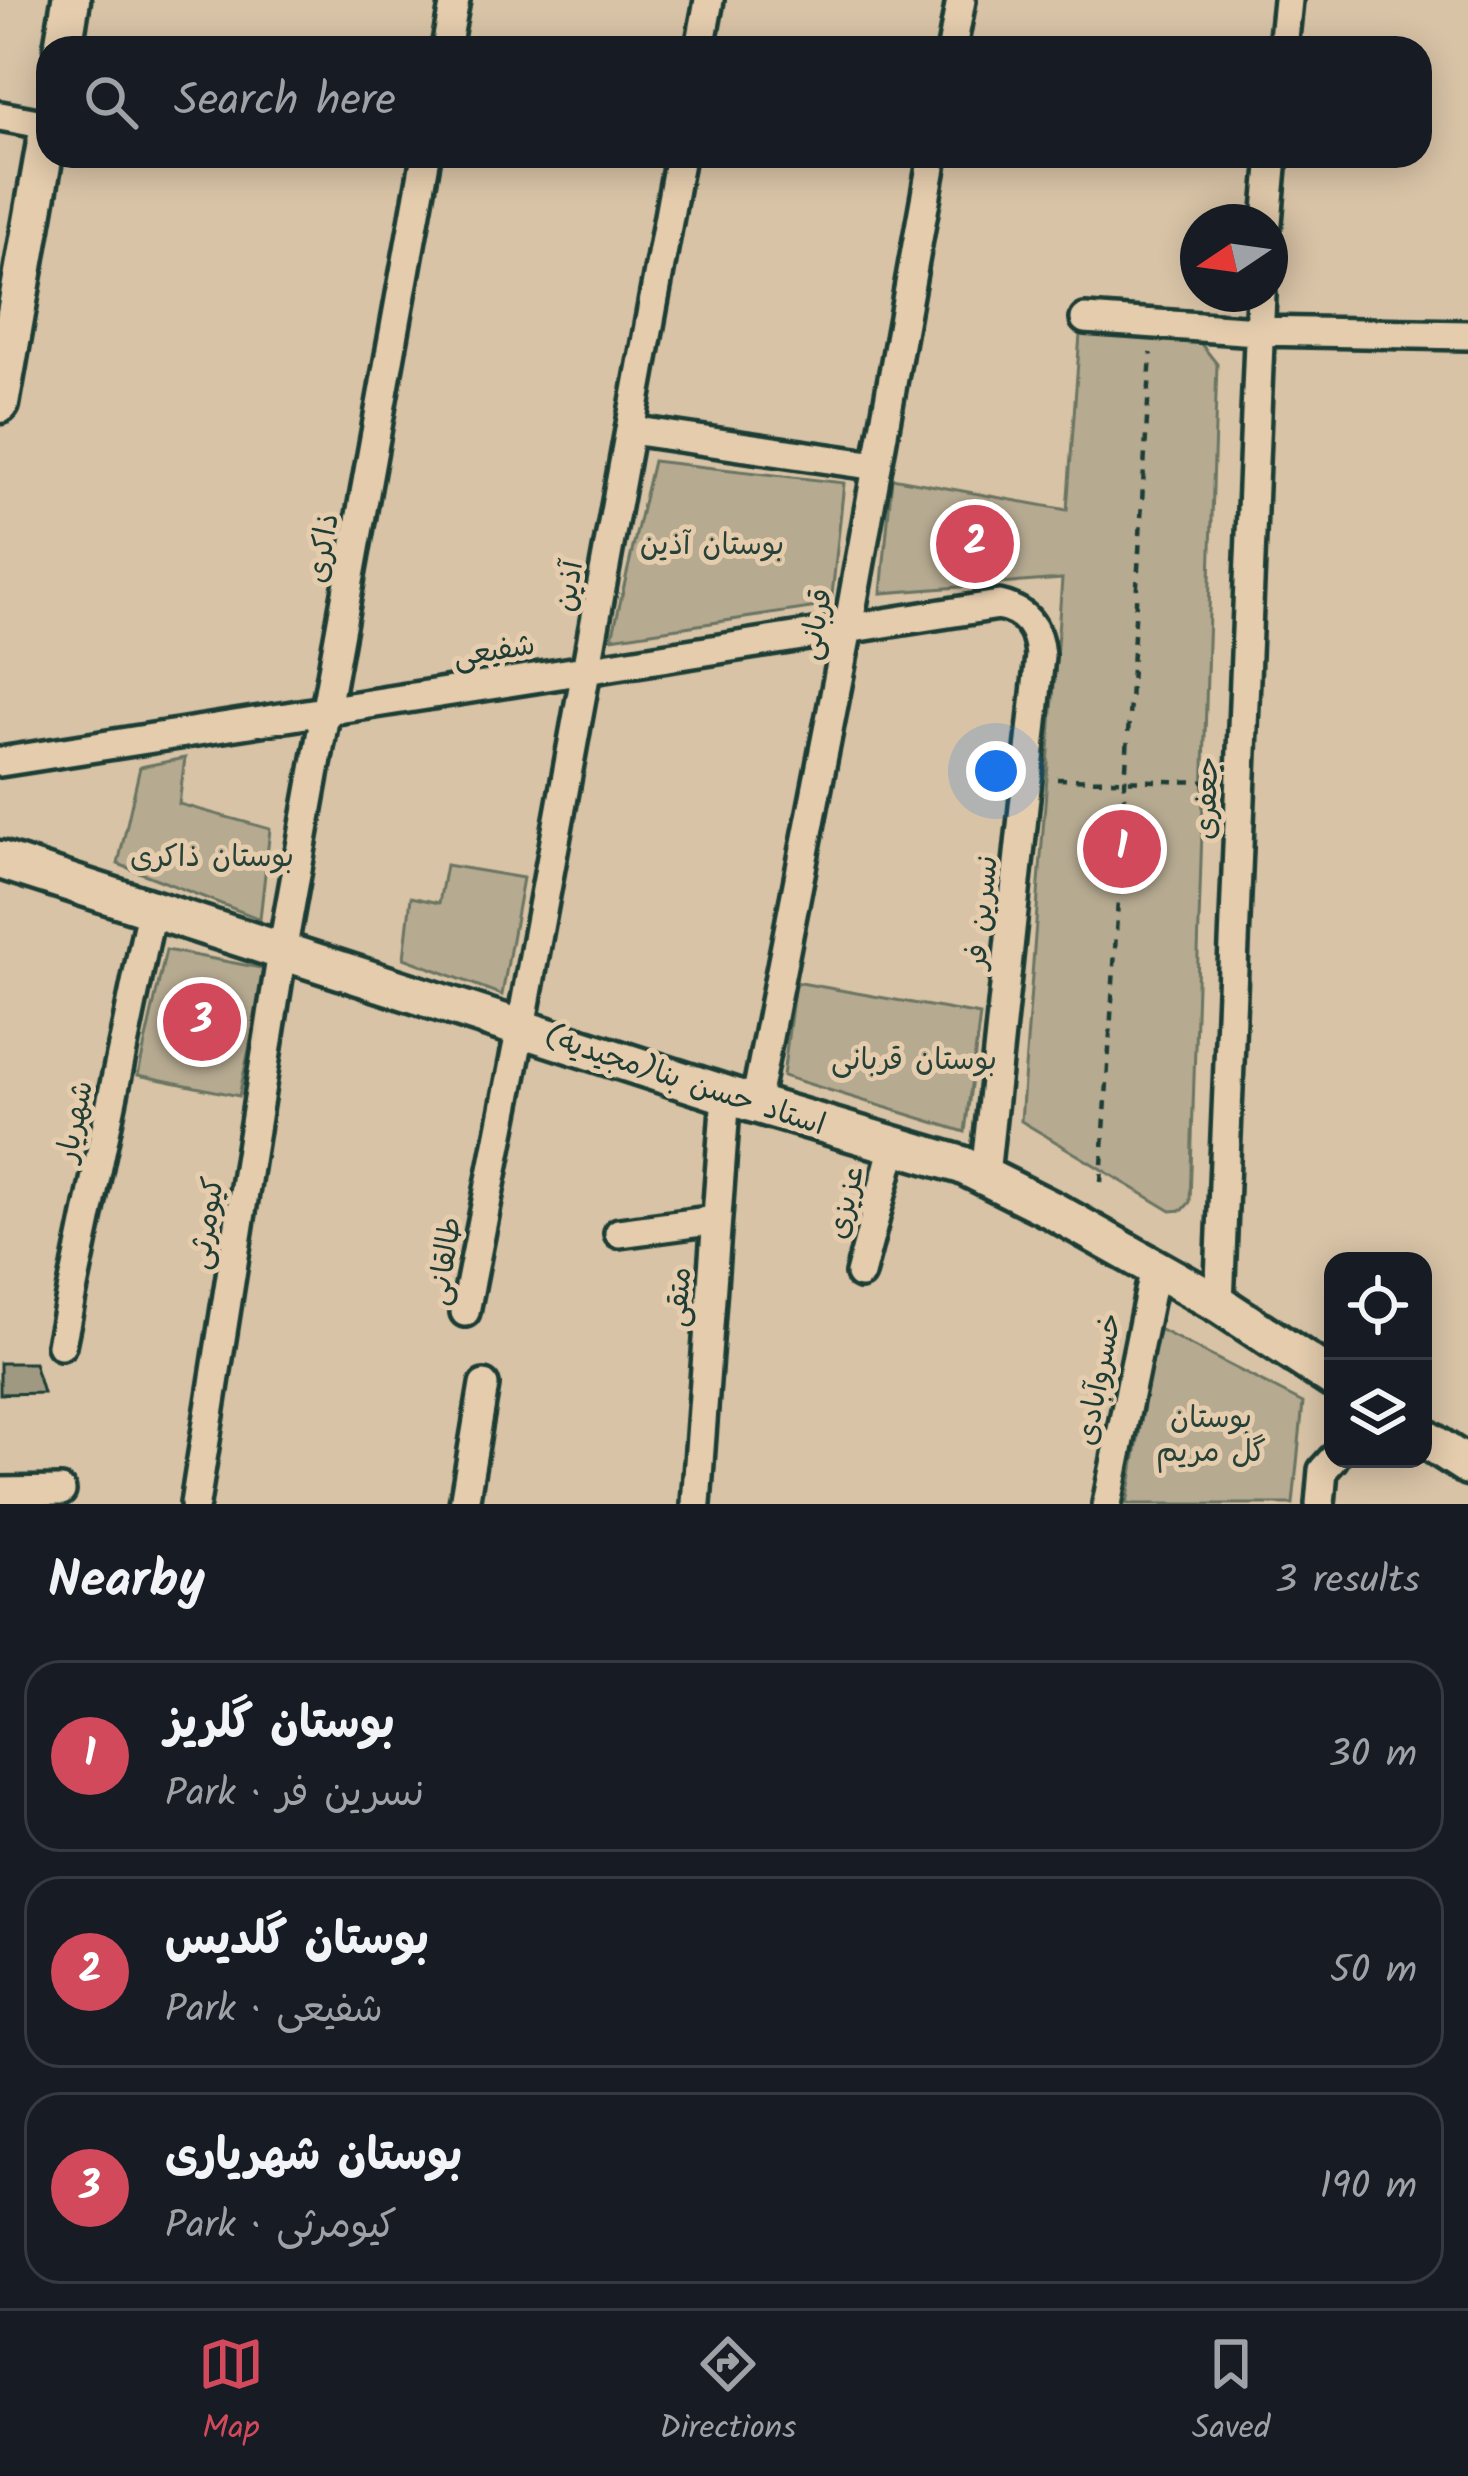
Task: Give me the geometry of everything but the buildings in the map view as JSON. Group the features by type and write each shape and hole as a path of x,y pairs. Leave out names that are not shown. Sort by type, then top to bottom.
{"main road":[{"path":"64,36 71,0"},
{"path":"0,404 41,168"},
{"name":"استاد حسن بنا(مجیدیه)","path":"0,860 985,1175 1220,1304 1324,1373"},
{"path":"1432,1443 1468,1466"}],"street":[{"path":"448,36 454,0"},
{"path":"702,36 709,0"},
{"path":"954,36 961,0"},
{"path":"1284,36 1288,0"},
{"path":"0,116 36,125"},
{"name":"ذاکری","path":"282,952 424,168"},
{"name":"آذین","path":"521,1027 678,168"},
{"name":"قربانی","path":"740,1099 848,628 931,168"},
{"path":"1269,204 1272,168"},
{"name":"جعفری","path":"1220,1304 1259,312"},
{"path":"1085,319 1257,331 1468,335"},
{"path":"631,430 877,466"},
{"name":"شفیعی","path":"0,762 998,605"},
{"name":"نسرین فر","path":"985,1175 1039,645 1029,620 998,605"},
{"name":"شهریار","path":"61,1346 151,911"},
{"name":"کیومرثی","path":"195,1504 282,952"},
{"name":"طالقانی","path":"465,1312 521,1027"},
{"name":"متقی","path":"696,1504 716,1220 740,1099"},
{"name":"عزیزی","path":"860,1274 894,1145"},
{"path":"619,1233 716,1220"},
{"name":"خسروآبادی","path":"1107,1504 1155,1267"},
{"path":"464,1504 484,1385"},
{"path":"1320,1504 1325,1468"},
{"path":"0,1492 61,1490"}],"path":[{"path":"1101,1182 1153,323"},
{"path":"1027,779 1240,782"}],"green space":[{"path":"1080,334 1198,340 1217,364 1190,1202 1183,1210 1171,1211 1021,1121 1062,579 881,593 892,478 1067,510"},
{"name":"بوستان آذین","path":"653,461 844,483 831,605 612,638"},
{"name":"بوستان ذاکری","path":"185,758 179,804 270,829 260,919 118,864 140,767"},
{"path":"446,865 523,878 502,995 404,958 411,897 439,903"},
{"path":"166,950 266,969 239,1096 138,1075"},
{"name":"بوستان قربانی","path":"795,982 980,1015 965,1132 783,1076"},
{"name":"بوستان گل مریم","path":"1157,1328 1303,1403 1293,1504 1127,1504"}],"place":[{"name":"بوستان گلدیس","path":"975,544"},
{"name":"بوستان گلریز","path":"1122,849"},
{"name":"بوستان شهریاری","path":"202,1022"}]}
